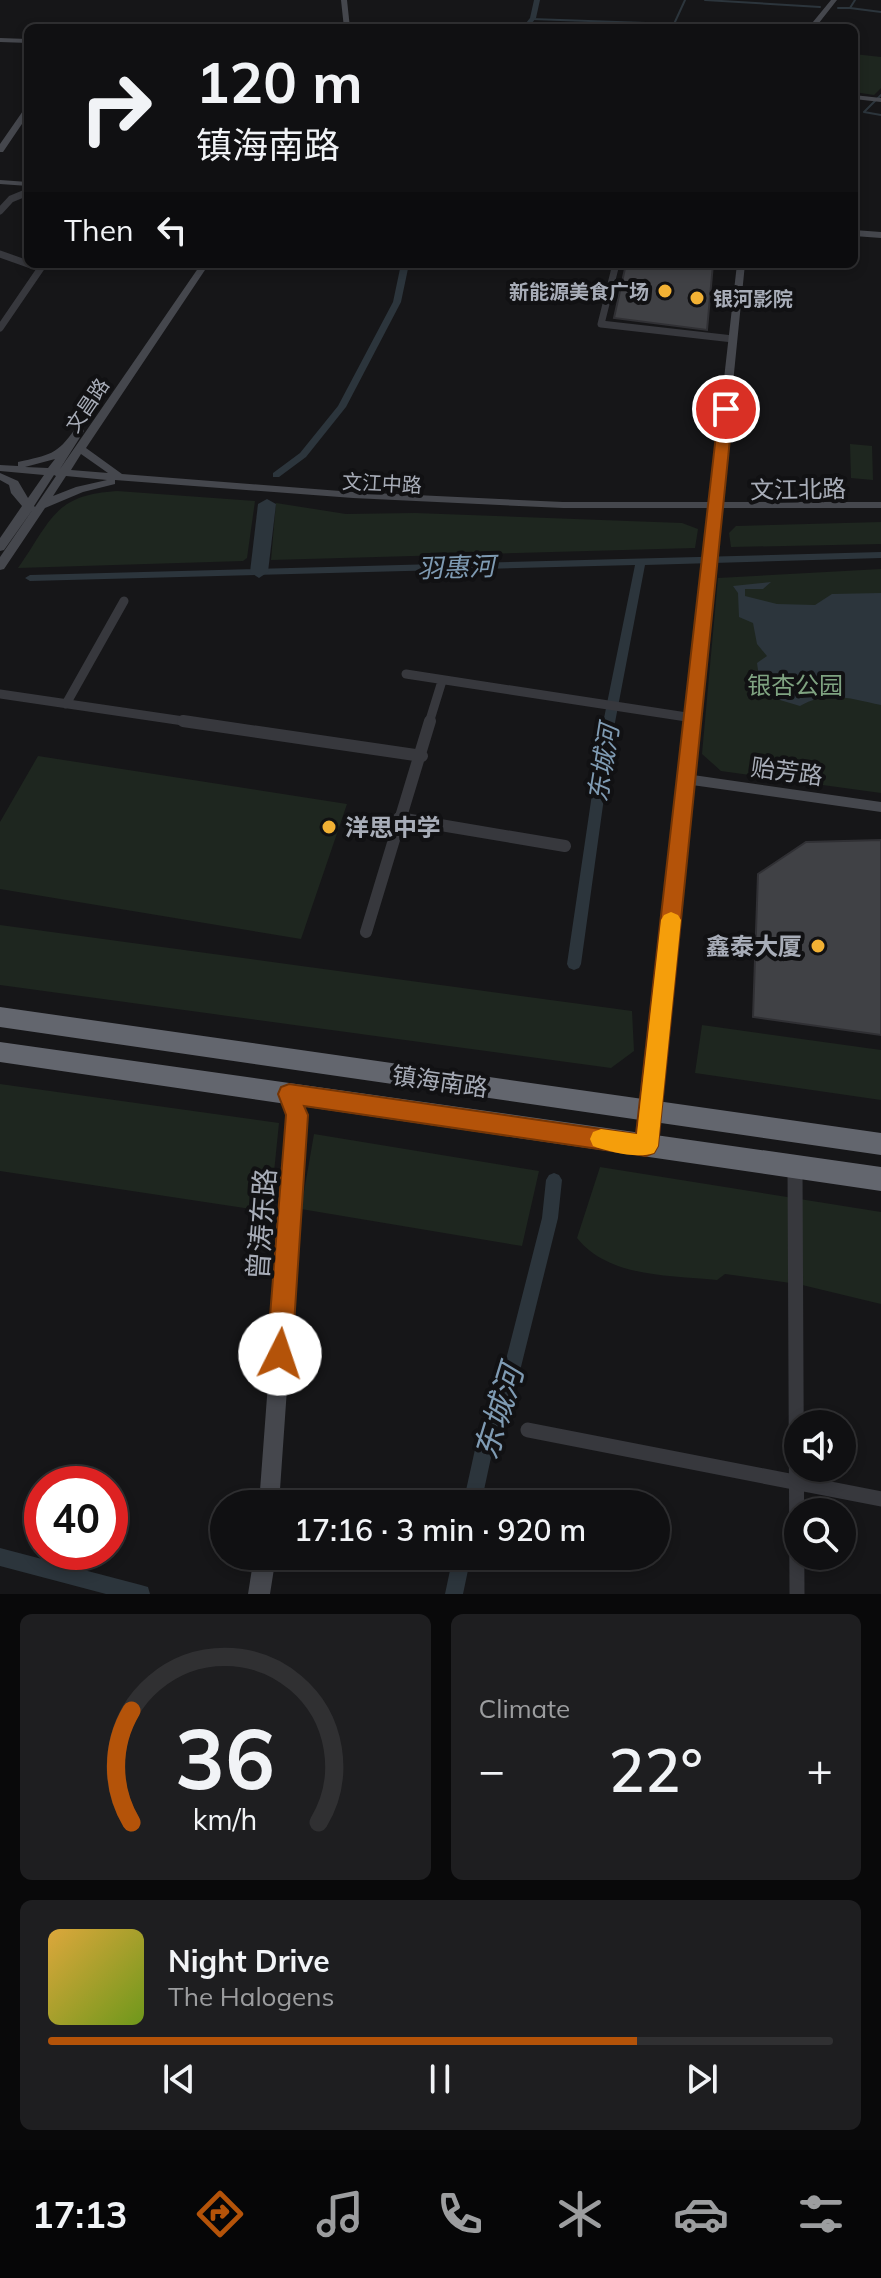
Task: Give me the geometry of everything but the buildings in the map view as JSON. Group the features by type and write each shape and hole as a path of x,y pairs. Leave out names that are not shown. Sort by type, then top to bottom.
{"highway":[{"name":"镇海南路","path":"0,1017 881,1144"},
{"name":"镇海南路","path":"0,1052 881,1179"}],"main road":[{"path":"337,0 339,24"},
{"path":"344,0 347,24"},
{"path":"814,24 834,0"},
{"path":"0,40 24,41"},
{"path":"858,97 881,100"},
{"path":"0,150 24,116"},
{"path":"0,182 24,184"},
{"path":"858,233 881,235"},
{"name":"文昌路","path":"0,566 35,506 194,268"},
{"name":"文昌路","path":"73,449 202,268"},
{"path":"646,1146 741,268"},
{"path":"0,467 39,461 73,449 116,479"},
{"path":"0,467 57,475"},
{"path":"0,476 57,475"},
{"name":"文江中路","path":"57,475 370,501 716,510"},
{"path":"0,476 14,483 17,493 35,506 116,479"},
{"name":"文昌路","path":"0,547 35,506"},
{"name":"文江北路","path":"716,510 881,508"},
{"name":"贻芳路","path":"687,779 881,807"},
{"name":"曾涛东路","path":"270,1490 297,1115 289,1094"},
{"path":"259,1594 263,1570"}],"street":[{"path":"0,211 11,199 24,194"},
{"path":"0,254 24,263"},
{"path":"0,328 41,268"},
{"path":"615,268 601,324 733,339"},
{"path":"66,704 124,601"},
{"path":"406,674 693,718"},
{"path":"366,932 399,818 422,756 442,681"},
{"path":"0,694 422,756"},
{"path":"399,818 565,846"},
{"path":"795,1168 796,1410"},
{"path":"528,1430 784,1479"},
{"path":"796,1482 797,1594"},
{"path":"801,1482 881,1499"}],"green space":[{"path":"858,54 881,57 881,88 874,95 858,93"},
{"path":"850,444 872,446 873,480 851,478"},
{"path":"117,491 255,501 247,558 243,561 18,568 47,524 67,504 96,493"},
{"path":"276,503 346,514 415,513 682,523 698,529 695,548 271,560"},
{"path":"881,522 881,544 731,547 729,533 736,526"},
{"name":"银杏公园","path":"881,569 881,793 721,771 702,754 718,578"},
{"path":"38,756 347,804 301,939 0,889 0,822"},
{"path":"0,925 632,1011 634,1051 611,1068 0,985"},
{"path":"702,1025 881,1050 881,1100 695,1073"},
{"path":"0,1084 279,1123 270,1212 0,1171"},
{"path":"314,1134 539,1171 522,1246 301,1209"},
{"path":"600,1167 881,1212 881,1304 798,1284 725,1274 717,1280 660,1275 623,1268 606,1261 577,1238"}],"shaded area":[{"path":"771,582 763,589 745,589 745,596 777,604 815,605 832,594 881,593 881,705 830,697 800,706 780,700 760,684 757,663 767,656 757,644 753,623 739,617 738,593 733,586"}],"waterway":[{"path":"528,24 533,18 537,0"},
{"path":"532,19 674,24 685,0"},
{"path":"705,0 820,7"},
{"path":"850,8 855,0"},
{"path":"838,8 850,8"},
{"path":"850,8 881,12"},
{"path":"881,95 864,112 881,115"},
{"path":"276,475 303,455 342,407 397,302 404,268"},
{"path":"259,572 267,504"},
{"name":"羽惠河","path":"30,578 881,555"},
{"name":"东城河","path":"574,964 607,733 640,564"},
{"name":"东城河","path":"475,1490 490,1422 505,1399 550,1218 554,1180"},
{"name":"东城河","path":"0,1557 141,1594"},
{"name":"东城河","path":"454,1594 459,1570"}],"slow traffic":[{"path":"601,1139 646,1146 671,920"}],"place":[{"name":"新能源美食广场","path":"665,291"},
{"name":"银河影院","path":"697,298"},
{"name":"洋思中学","path":"329,827"},
{"name":"鑫泰大厦","path":"818,946"}],"route":[{"path":"280,1354 297,1115 289,1094 646,1146 726,409"}]}
